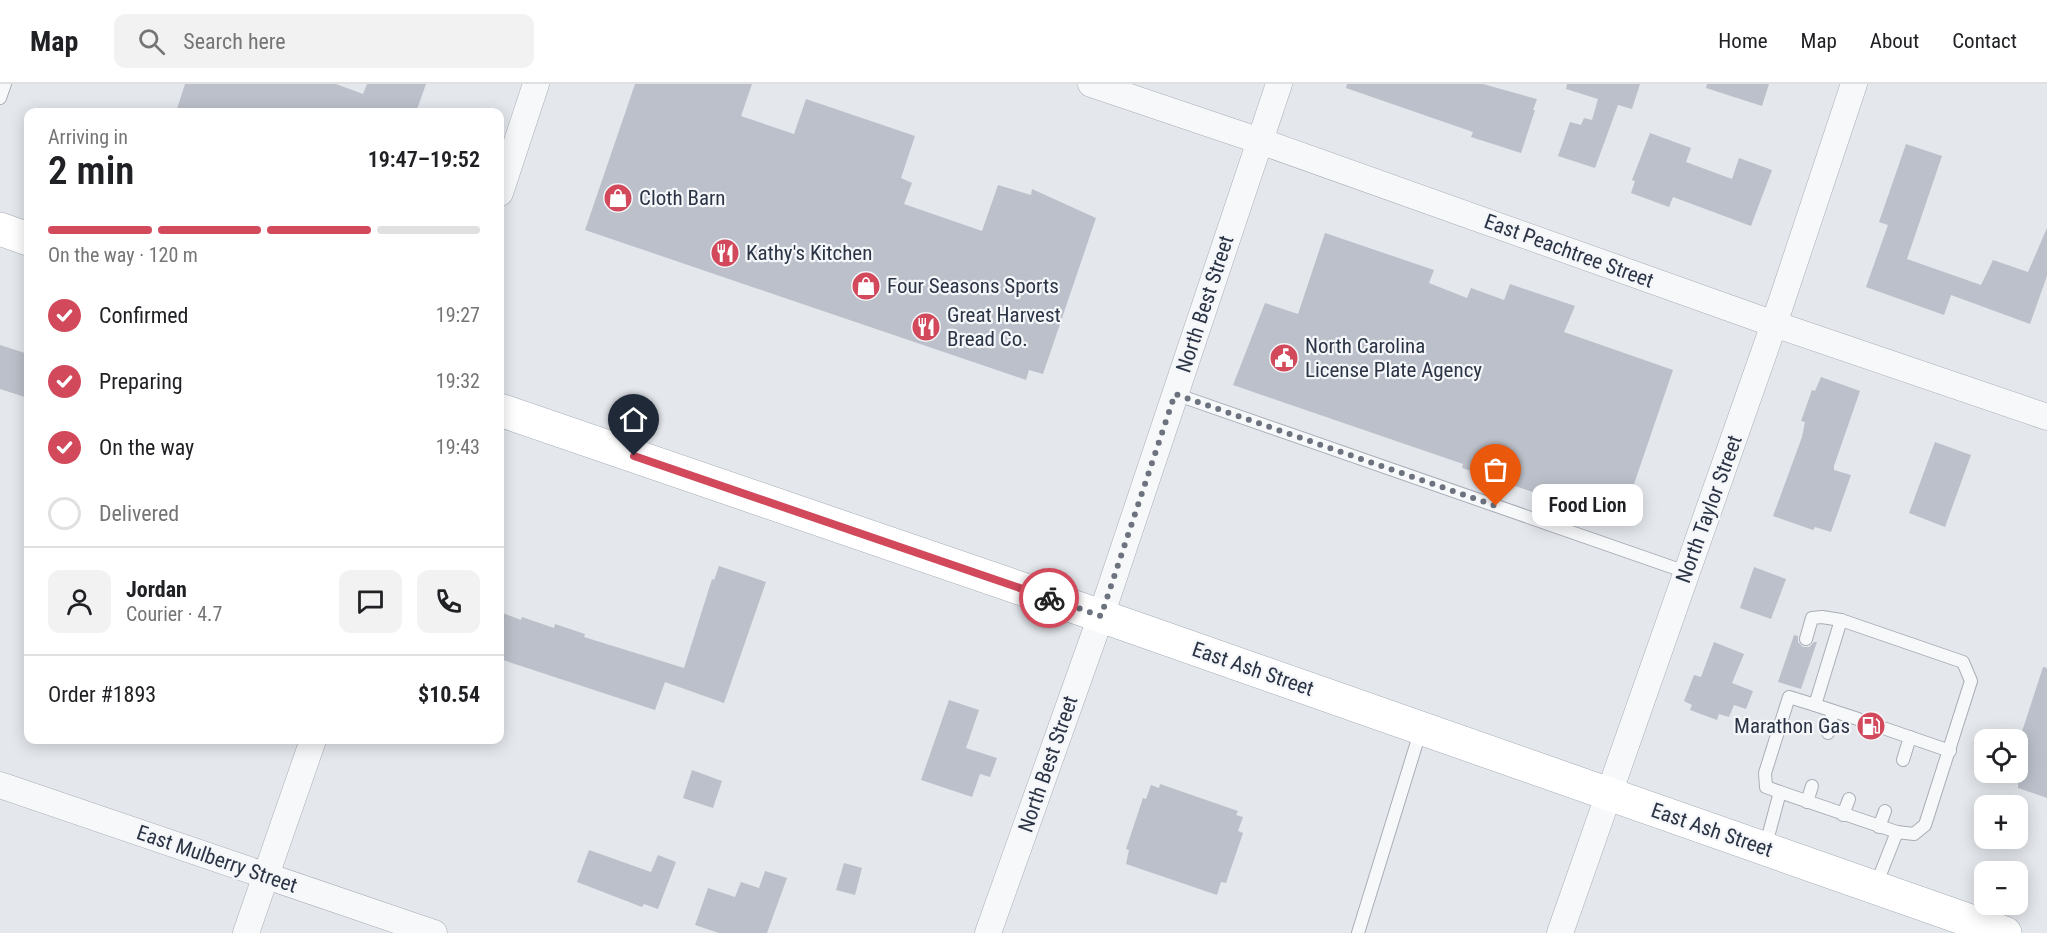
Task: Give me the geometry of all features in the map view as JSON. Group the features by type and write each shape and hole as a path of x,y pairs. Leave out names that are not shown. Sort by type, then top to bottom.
{"main road":[{"path":"0,229 24,238"},
{"name":"East Ash Street","path":"504,411 1101,616 2005,933"}],"street":[{"path":"504,181 536,84"},
{"name":"East Peachtree Street","path":"1091,84 1260,141 1774,324 2047,417"},
{"name":"North Best Street","path":"988,933 1101,616 1280,84"},
{"name":"North Taylor Street","path":"1560,933 1774,324 1854,84"},
{"path":"246,933 312,744"},
{"name":"East Mulberry Street","path":"0,785 434,933"}],"lane":[{"path":"0,98 5,84"},
{"path":"1175,394 1686,572"},
{"path":"1806,639 1812,618 1822,617 1841,620 1963,662 1971,681 1925,825 1914,834 1879,827 1766,787 1765,773 1790,691 1815,705 1858,719"},
{"path":"1815,705 1841,620"},
{"path":"1828,733 1833,711"},
{"path":"1358,933 1422,728"},
{"path":"1886,729 1950,751"},
{"path":"1903,760 1910,737"},
{"path":"1807,802 1812,786"},
{"path":"1764,849 1780,792"},
{"path":"1843,814 1849,799"},
{"path":"1879,827 1885,811"},
{"path":"1875,887 1897,832"}],"building":[{"path":"185,84 336,84 363,94 367,84 426,84 417,108 177,108"},
{"path":"635,84 752,84 741,116 794,134 806,99 915,136 901,178 912,183 904,204 982,231 998,185 1031,195 1032,189 1096,218 1043,374 1029,370 1026,380 585,230"},
{"path":"1347,84 1483,84 1537,99 1521,153 1471,137 1473,132 1346,88"},
{"path":"1567,84 1640,84 1632,109 1618,105 1595,168 1558,156 1570,122 1581,125 1584,118 1592,120 1598,99 1566,89"},
{"path":"1707,84 1769,84 1762,106 1706,88"},
{"path":"1650,133 1691,148 1686,162 1732,179 1739,158 1772,170 1751,226 1673,197 1669,207 1631,193 1635,181 1632,180"},
{"path":"1906,144 1942,156 1907,259 1981,285 1993,260 2028,272 2047,228 2047,276 2030,324 1951,295 1944,315 1866,287 1888,225 1879,222"},
{"path":"1325,233 1434,270 1429,283 1467,298 1471,288 1504,300 1510,284 1575,306 1564,332 1673,370 1621,522 1462,468 1463,464 1233,385 1265,303 1298,314"},
{"path":"0,345 24,353 24,397 0,389"},
{"path":"1821,377 1860,391 1834,466 1834,470 1851,475 1831,532 1815,527 1813,530 1773,516 1802,437 1805,422 1801,421 1812,390 1815,391"},
{"path":"1935,442 1971,455 1945,527 1909,513"},
{"path":"719,566 766,582 724,703 665,682 655,710 504,660 504,614 554,628 555,624 585,634 584,637 684,668 712,579 714,580"},
{"path":"1754,567 1786,579 1771,619 1740,608"},
{"path":"1794,635 1798,636 1798,642 1803,647 1809,647 1817,642 1801,689 1778,682"},
{"path":"1714,642 1744,654 1732,683 1753,691 1746,709 1734,705 1729,717 1719,714 1717,720 1690,710 1692,705 1684,701 1694,675 1701,677"},
{"path":"2043,667 2047,668 2047,798 2018,788 2018,783 2028,783 2028,729 2023,729"},
{"path":"949,700 979,710 966,748 997,758 990,777 980,774 972,797 921,780"},
{"path":"692,770 722,781 713,808 683,798"},
{"path":"1160,784 1238,811 1236,815 1243,817 1238,831 1243,833 1226,883 1221,882 1217,895 1126,864 1129,850 1126,849 1143,798 1146,799 1151,785 1159,788"},
{"path":"589,850 651,872 658,855 676,862 658,909 644,904 642,907 577,882"},
{"path":"844,863 862,868 855,895 836,890"},
{"path":"765,871 787,878 767,933 719,933 695,925 708,888 735,897 741,882 759,888"}],"way so far":[{"path":"1049,598 1101,616 1175,394 1496,506"}],"place":[{"name":"Cloth Barn","path":"618,198"},
{"name":"Kathy's Kitchen","path":"725,253"},
{"name":"Four Seasons Sports","path":"866,286"},
{"name":"Great Harvest Bread Co.","path":"926,327"},
{"name":"North Carolina License Plate Agency","path":"1284,358"},
{"name":"Food Lion","path":"1496,506"},
{"name":"Marathon Gas","path":"1871,726"}],"route":[{"path":"634,456 1049,598"}]}
